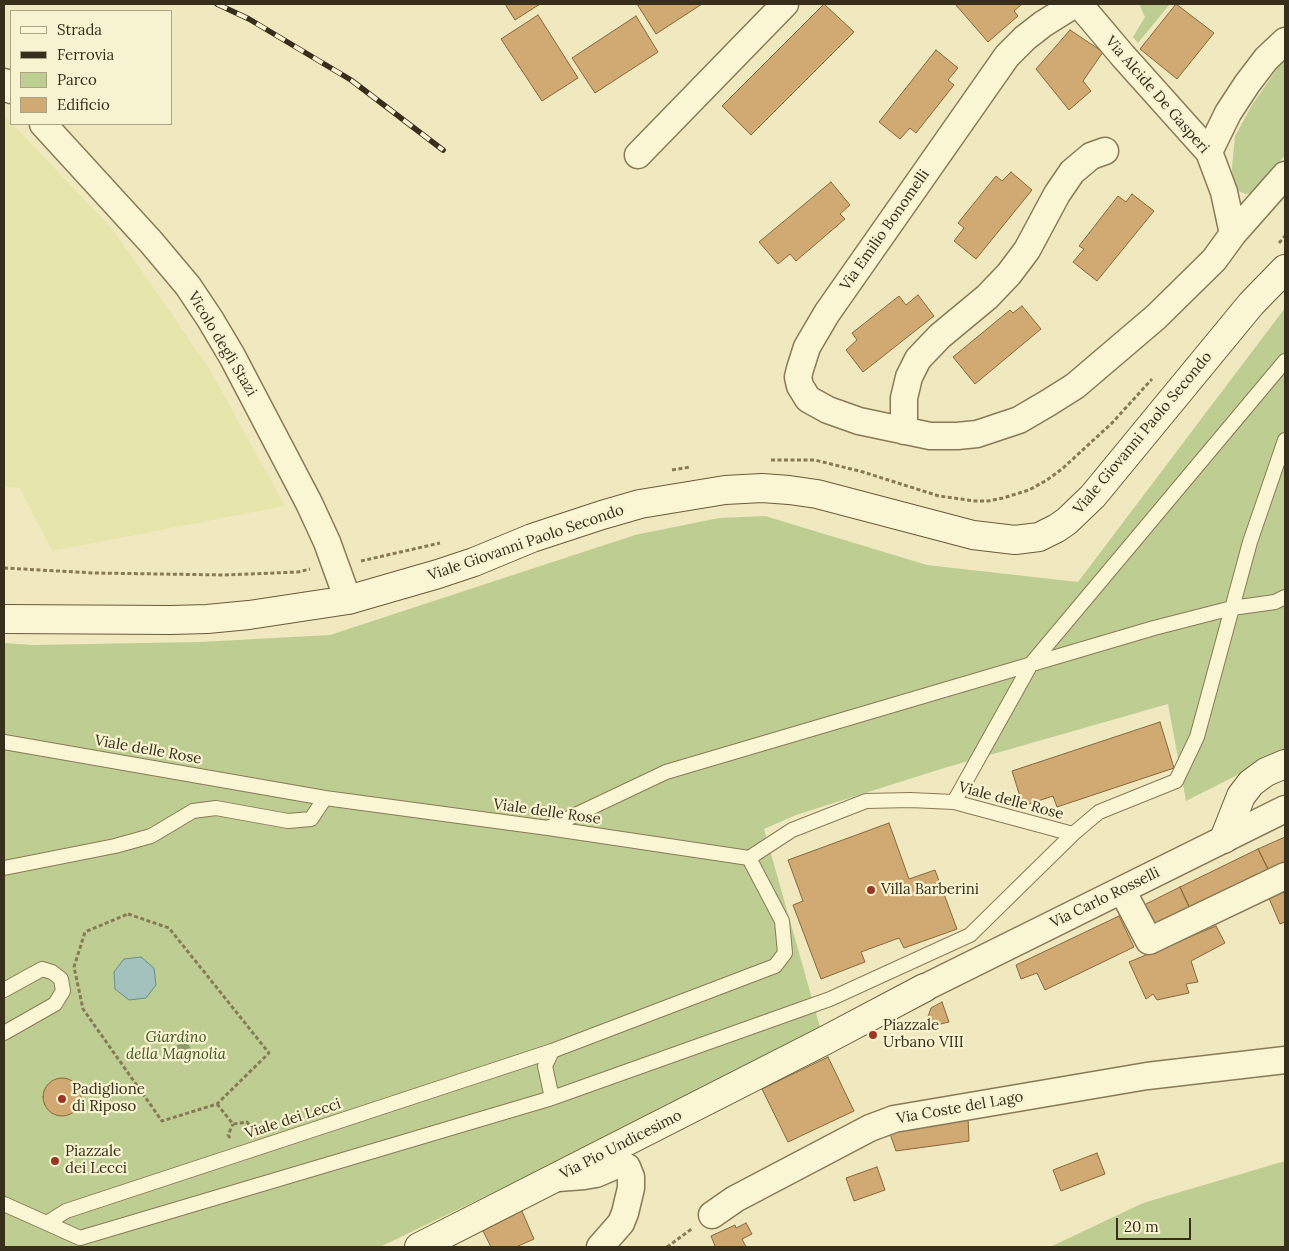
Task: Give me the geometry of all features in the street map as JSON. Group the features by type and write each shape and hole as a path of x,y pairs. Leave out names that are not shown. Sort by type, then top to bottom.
{"main road":[{"name":"Viale Giovanni Paolo Secondo","path":"4,619 207,619 268,613 348,600 474,562 532,538 602,515 649,502 725,490 762,488 817,494 973,535 1015,540 1039,537 1067,521 1093,496 1251,304 1285,268"},
{"path":"1224,838 1241,796 1251,783 1266,772 1285,764"},
{"name":"Via Pio Undicesimo","path":"419,1247 558,1178 924,988"}],"street":[{"path":"638,155 785,4"},
{"name":"Via Emilio Bonomelli","path":"1075,4 1043,24 1026,38 996,70 827,313 805,353 798,377 800,386 808,399 841,415 930,436 977,434 1018,420 1048,403 1086,377 1172,302 1214,260 1233,234"},
{"name":"Via Alcide De Gasperi","path":"1079,4 1209,152 1224,192 1233,234"},
{"path":"1209,152 1228,113 1246,84 1266,58 1285,41"},
{"name":"Vicolo degli Stazi","path":"44,125 151,242 188,286 210,319 255,398 309,503 327,542 348,600"},
{"path":"904,431 904,398 909,377 918,360 940,336 982,301 1010,274 1029,245 1056,194 1072,172 1091,156 1105,151"},
{"path":"1233,234 1285,175"},
{"name":"Via Carlo Rosselli","path":"924,988 1285,808"},
{"path":"1122,890 1149,941 1285,876"},
{"name":"Via Coste del Lago","path":"712,1215 736,1199 870,1128 894,1119 1147,1076 1285,1060"},
{"path":"558,1178 596,1174 617,1165 627,1166 631,1177 631,1188 625,1213 621,1223 600,1247"}],"lane":[{"path":"954,802 1031,664 1285,361"},
{"path":"4,1204 80,1238 552,1098 830,999 970,935 1073,834 1099,812 1176,780 1197,737 1250,542 1285,440"},
{"path":"548,828 666,772 1154,628 1232,608 1275,602 1285,598"},
{"name":"Viale delle Rose","path":"4,742 325,798 548,828 749,858 792,830 866,801 954,802 1073,834"},
{"path":"4,868 115,846 151,836 193,811 216,808 288,821 310,819 325,798"},
{"name":"Viale dei Lecci","path":"47,1223 66,1211 552,1051 775,966 784,953 782,921 749,858"},
{"path":"4,990 42,969 52,972 61,979 63,991 55,1004 4,1033"},
{"path":"552,1051 545,1066 552,1098"}],"path":[{"path":"128,914 168,928 269,1053 216,1104 162,1122 83,1009 74,967 85,932 128,914"},
{"path":"216,1104 232,1124"},
{"path":"232,1124 247,1122 252,1129"},
{"path":"232,1124 228,1135 233,1142"},
{"path":"667,1247 712,1215"}],"green space":[{"path":"1139,4 1170,4 1138,43 1133,37 1145,17"},
{"path":"1285,61 1285,155 1255,193 1245,194 1233,185 1232,167 1235,136 1252,105 1279,66"},
{"path":"4,115 10,121 10,125 13,125 114,231 209,368 285,506 52,551 20,488 4,487"},
{"name":"Giardino della Magnolia","path":"1285,308 1285,754 1257,765 1186,801 1168,704 944,768 796,815 764,829 822,1034 380,1247 4,1247 4,643 33,645 200,642 330,635 635,535 719,518 765,516 927,565 1078,582"},
{"path":"1285,1161 1285,1247 1050,1247 1143,1203"}],"water":[{"path":"141,957 154,968 156,985 146,998 129,1000 115,989 114,972 124,959"}],"building":[{"path":"505,4 540,4 515,20"},
{"path":"637,4 702,4 656,34"},
{"path":"824,4 854,32 751,135 722,106"},
{"path":"955,4 1022,4 1014,11 1018,16 988,42"},
{"path":"1176,4 1214,33 1177,79 1140,49"},
{"path":"538,15 578,78 542,101 501,39"},
{"path":"636,16 658,52 595,93 572,58"},
{"path":"1070,30 1103,52 1083,81 1091,91 1069,110 1036,69"},
{"path":"936,50 958,68 948,80 954,85 916,133 910,128 900,139 879,122"},
{"path":"1011,172 1032,190 976,259 954,241 964,228 958,223 996,176 1002,181"},
{"path":"831,182 850,205 840,214 845,219 796,261 790,254 778,264 759,242"},
{"path":"1132,194 1154,211 1097,281 1073,262 1084,249 1079,246 1118,196 1126,202"},
{"path":"918,295 934,316 863,372 846,350 857,340 852,333 899,296 906,305"},
{"path":"1022,306 1041,329 975,384 953,357 1010,310 1013,313"},
{"path":"1160,722 1174,768 1057,807 1053,796 1023,806 1012,771"},
{"name":"Villa Barberini","path":"889,823 909,879 935,870 957,929 904,948 899,938 861,952 865,962 821,979 793,905 803,901 788,860"},
{"path":"1285,837 1285,866 1270,873 1258,849"},
{"path":"1258,849 1270,873 1191,911 1180,887"},
{"path":"1180,887 1191,911 1153,929 1142,906"},
{"path":"1285,888 1285,922 1280,924 1268,896"},
{"path":"1119,916 1134,947 1045,990 1037,973 1021,979 1016,965"},
{"path":"1216,926 1225,943 1191,961 1198,982 1186,984 1189,993 1157,1000 1153,994 1146,999 1129,962"},
{"path":"942,1002 949,1022 924,1028 931,1008"},
{"path":"828,1057 854,1111 788,1142 762,1089"},
{"name":"Padiglione di Riposo","path":"62,1078 76,1083 81,1097 76,1111 62,1116 48,1111 43,1097 48,1083"},
{"path":"968,1117 969,1141 896,1151 889,1131"},
{"path":"1097,1153 1105,1174 1061,1191 1053,1170"},
{"path":"877,1167 885,1190 854,1201 846,1178"},
{"path":"521,1209 534,1239 516,1247 491,1247 481,1227"},
{"path":"746,1223 752,1234 742,1239 746,1247 712,1247 715,1246 711,1236 735,1225 736,1228"}],"railway":[{"path":"217,4 249,19 351,80 443,150"}],"place":[{"name":"Villa Barberini","path":"871,890"},
{"name":"Piazzale Urbano VIII","path":"873,1035"},
{"name":"Padiglione di Riposo","path":"62,1099"},
{"name":"Piazzale dei Lecci","path":"55,1161"}]}
